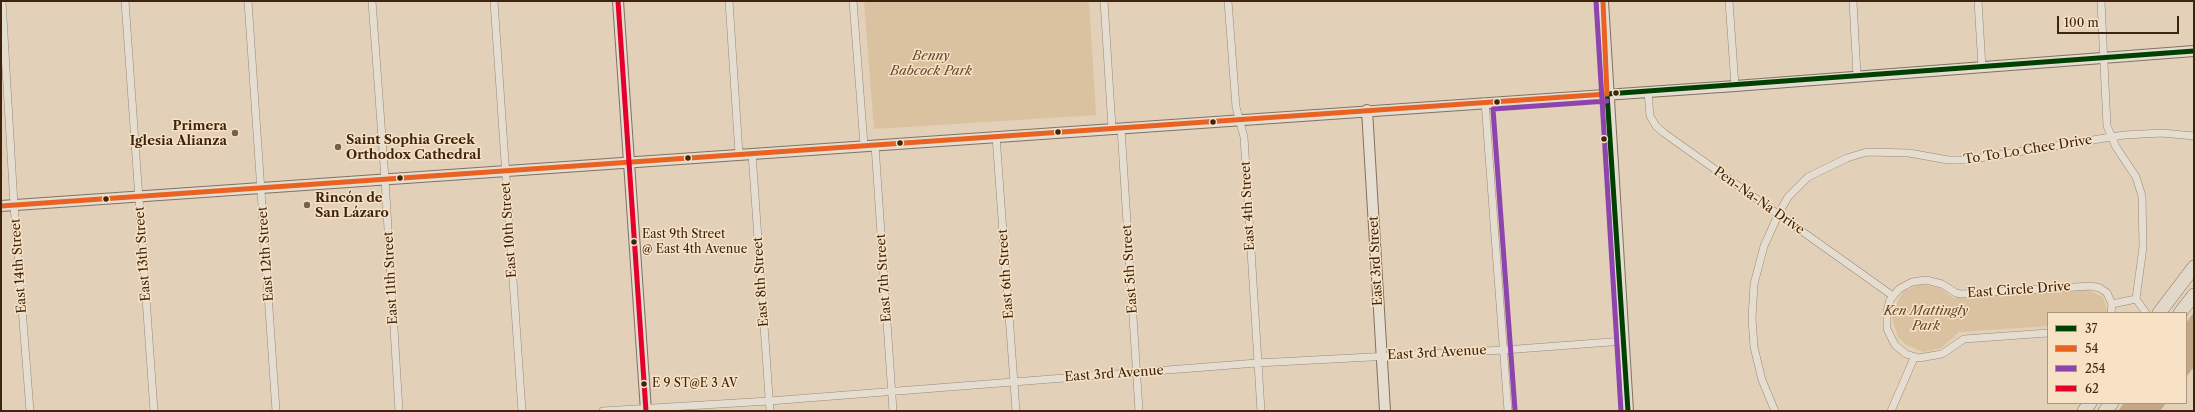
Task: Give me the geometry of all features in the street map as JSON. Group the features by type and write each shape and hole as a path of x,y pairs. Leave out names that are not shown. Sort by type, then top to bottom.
{"highway":[{"path":"2160,312 2194,267"},
{"path":"2181,312 2194,295"}],"main road":[{"path":"618,1 646,409"},
{"path":"1602,1 1628,411"},
{"path":"1,206 1367,110 1735,86 2194,51"},
{"name":"East 3rd Street","path":"1367,110 1385,411"}],"street":[{"name":"East 14th Street","path":"2,1 14,205 30,411"},
{"name":"East 13th Street","path":"125,1 140,196 154,411"},
{"name":"East 12th Street","path":"248,1 262,188 276,411"},
{"name":"East 11th Street","path":"372,1 386,179 399,411"},
{"name":"East 10th Street","path":"494,1 504,171 522,411"},
{"path":"729,1 739,154"},
{"path":"854,1 864,145"},
{"name":"East 5th Street","path":"1104,1 1137,372 1139,411"},
{"name":"East 4th Street","path":"1228,1 1236,107 1244,137 1261,411"},
{"path":"1729,1 1735,86"},
{"path":"1853,1 1857,76"},
{"path":"1978,1 1982,67"},
{"path":"2101,1 2105,112 2107,126 2116,147 2132,168 2142,196 2143,248 2136,299 2145,312"},
{"name":"Pen-Na-Na Drive","path":"1648,92 1650,116 1660,130 1893,296"},
{"path":"1485,102 1508,411"},
{"name":"To To Lo Chee Drive","path":"1775,411 1765,388 1756,357 1752,308 1757,270 1778,213 1788,197 1808,177 1838,162 1861,154 1900,152 1967,160 2111,137 2162,133 2194,136"},
{"name":"East 6th Street","path":"996,136 1016,411"},
{"name":"East 7th Street","path":"874,145 893,411"},
{"name":"East 8th Street","path":"752,153 770,411"},
{"name":"East Circle Drive","path":"1893,296 1903,286 1922,280 1942,284 1956,293 1961,294 2087,286 2104,290 2112,304"},
{"path":"1893,296 1887,311 1888,332 1897,347 1914,358 1939,355 1964,339 2047,333"},
{"path":"2111,312 2112,304 2136,299"},
{"name":"East 3rd Avenue","path":"603,411 769,401 1257,363 1381,355 1504,350 1624,340"},
{"path":"1891,411 1914,358"}],"green space":[{"name":"Benny Babcock Park","path":"864,1 1089,1 1096,115 874,129"},
{"name":"Ken Mattingly Park","path":"1920,284 1940,288 1953,298 2088,290 2103,297 2107,310 2106,312 2047,312 2047,326 1959,332 1941,348 1923,352 1907,345 1898,337 1892,317 1894,308 1903,292"}],"shaded area":[{"path":"2194,312 2194,367 2187,376 2187,322"},
{"path":"2123,404 2165,404 2160,411 2118,411"}],"transit line":[{"name":"62","path":"618,1 646,411"},
{"name":"254","path":"1596,1 1621,411"},
{"name":"54","path":"1,206 1607,94 1603,1"},
{"name":"37","path":"1607,94 2194,51"},
{"name":"37","path":"1607,94 1628,411"},
{"name":"254","path":"1515,410 1493,109 1607,101"}],"place":[{"name":"Primera Iglesia Alianza","path":"235,133"},
{"name":"Saint Sophia Greek Orthodox Cathedral","path":"338,147"},
{"name":"Rincón de San Lázaro","path":"307,205"},
{"name":"East 9th Street @ East 4th Avenue","path":"634,242"},
{"name":"E 9 ST@E 3 AV","path":"644,384"}]}
